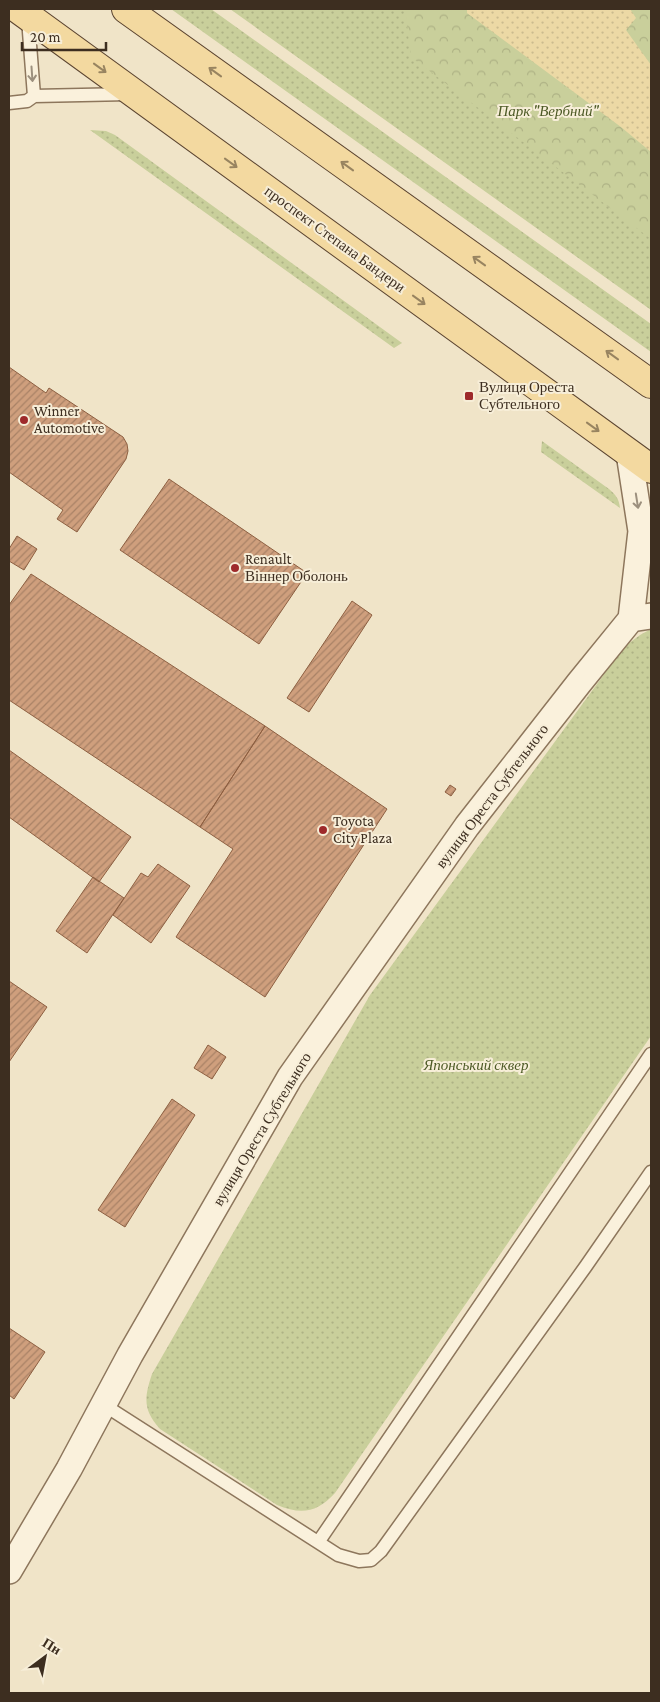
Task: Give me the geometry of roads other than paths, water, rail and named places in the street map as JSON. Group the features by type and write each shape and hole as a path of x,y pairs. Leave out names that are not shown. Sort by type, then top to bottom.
{"main road":[{"path":"126,9 651,384"},
{"name":"проспект Степана Бандери","path":"23,12 651,469"}],"street":[{"name":"вулиця Ореста Субтельного","path":"9,1571 69,1469 130,1355 290,1077 467,826 579,683 641,618 641,531 629,453"}],"lane":[{"path":"23,12 34,96"},
{"path":"9,104 27,101 34,96 136,94"},
{"path":"319,1542 651,1054"},
{"path":"104,1405 338,1555 359,1561 371,1560 381,1551 649,1181"}],"place":[{"name":"Вулиця Ореста Субтельного","path":"469,396"},
{"name":"Winner Automotive","path":"24,420"},
{"name":"Renault Віннер Оболонь","path":"235,568"},
{"name":"Toyota City Plaza","path":"323,830"}],"park label":[{"name":"Парк \"Вербний\"","path":"548,111"},
{"name":"Японський сквер","path":"476,1065"}]}
